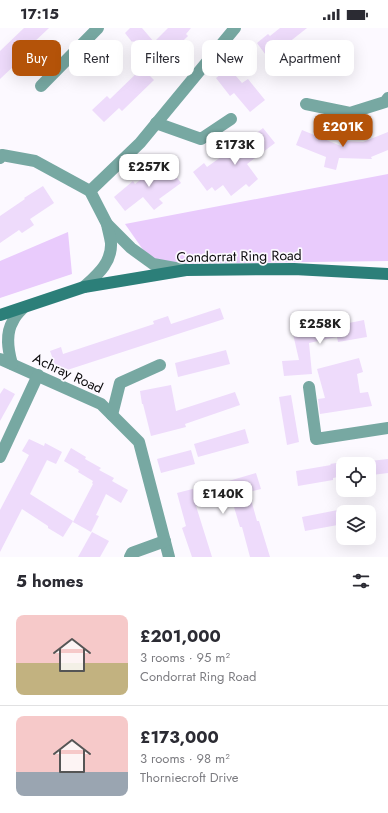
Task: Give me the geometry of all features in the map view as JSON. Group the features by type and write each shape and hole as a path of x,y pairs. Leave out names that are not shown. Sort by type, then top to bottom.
{"street":[{"path":"41,86 98,28"},
{"path":"90,191 140,143 235,28"},
{"path":"306,104 350,114 385,102 388,98"},
{"path":"156,123 201,138 231,119"},
{"path":"0,158 2,155 35,161 90,191 107,224 111,243 110,254 102,271 84,287"},
{"path":"107,224 131,248 153,264 186,270"},
{"name":"Condorrat Ring Road","path":"0,315 84,287 186,270 294,269 387,274"},
{"name":"Achray Road","path":"12,364 8,348 8,332 13,321 23,308"},
{"name":"Achray Road","path":"0,359 101,404 140,442 169,557"},
{"path":"112,415 120,383 160,365"},
{"path":"0,457 38,375"},
{"path":"309,387 316,439 388,428"},
{"path":"130,557 132,552 165,541"}],"shaded area":[{"path":"388,174 388,261 153,264 125,224"},
{"path":"68,232 72,274 0,298 0,261"}],"building":[{"path":"24,28 49,28 36,40 12,40 12,68 0,79 0,51"},
{"path":"130,28 142,28 152,40 131,41 125,33"},
{"path":"168,28 191,28 186,34 188,36 184,40 156,40"},
{"path":"280,28 307,28 292,40 265,40 265,54 257,43 268,34 270,36"},
{"path":"134,76 150,76 154,80 122,111 119,108 104,122 92,110 107,96 110,99"},
{"path":"219,76 236,76 242,83 248,79 265,100 250,112 234,93 230,96 216,78"},
{"path":"263,128 275,143 247,164 258,179 249,187 246,184 231,196 223,185 215,191 212,187 207,191 193,172 204,163 207,167 225,154 227,156"},
{"path":"302,130 341,146 342,141 363,142 388,132 388,150 371,157 372,159 339,158 336,170 324,167 326,157 296,145"},
{"path":"165,161 181,183 159,199 163,203 154,210 143,197 125,211 114,197 133,181 135,184"},
{"path":"43,186 54,203 30,219 34,225 22,233 19,230 0,243 0,216"},
{"path":"220,308 224,319 58,373 50,351 61,347 63,354 154,324 153,321 168,316 171,324"},
{"path":"364,320 367,337 338,342 337,337 309,343 312,374 284,376 282,361 299,360 293,334"},
{"path":"226,350 230,364 178,377 175,363"},
{"path":"359,358 363,372 357,374 360,393 368,392 372,406 320,414 318,399 325,398 317,369"},
{"path":"171,385 176,411 235,392 240,405 185,424 186,427 151,436 140,391"},
{"path":"4,388 15,394 0,421 0,394"},
{"path":"291,395 299,442 287,445 279,397"},
{"path":"245,429 249,443 198,457 194,444"},
{"path":"29,439 44,446 45,443 62,452 56,464 47,460 30,494 73,521 63,537 22,509 0,552 0,510 29,455 22,451"},
{"path":"71,448 86,457 85,459 101,468 99,470 114,478 112,481 128,490 121,503 106,494 96,515 99,516 91,532 73,522 93,484 93,481 64,461"},
{"path":"191,450 195,464 161,473 157,459"},
{"path":"388,459 388,473 376,474 376,460"},
{"path":"336,463 336,477 333,478 333,480 298,486 296,471 331,465 330,464"},
{"path":"256,473 261,489 249,492 257,521 259,521 270,557 250,557 242,527 240,527 231,497 196,506 212,557 192,557 182,528 186,526 177,493 208,485 208,487"},
{"path":"336,510 336,525 305,531 302,517"},
{"path":"92,532 109,541 100,557 78,557"}]}
